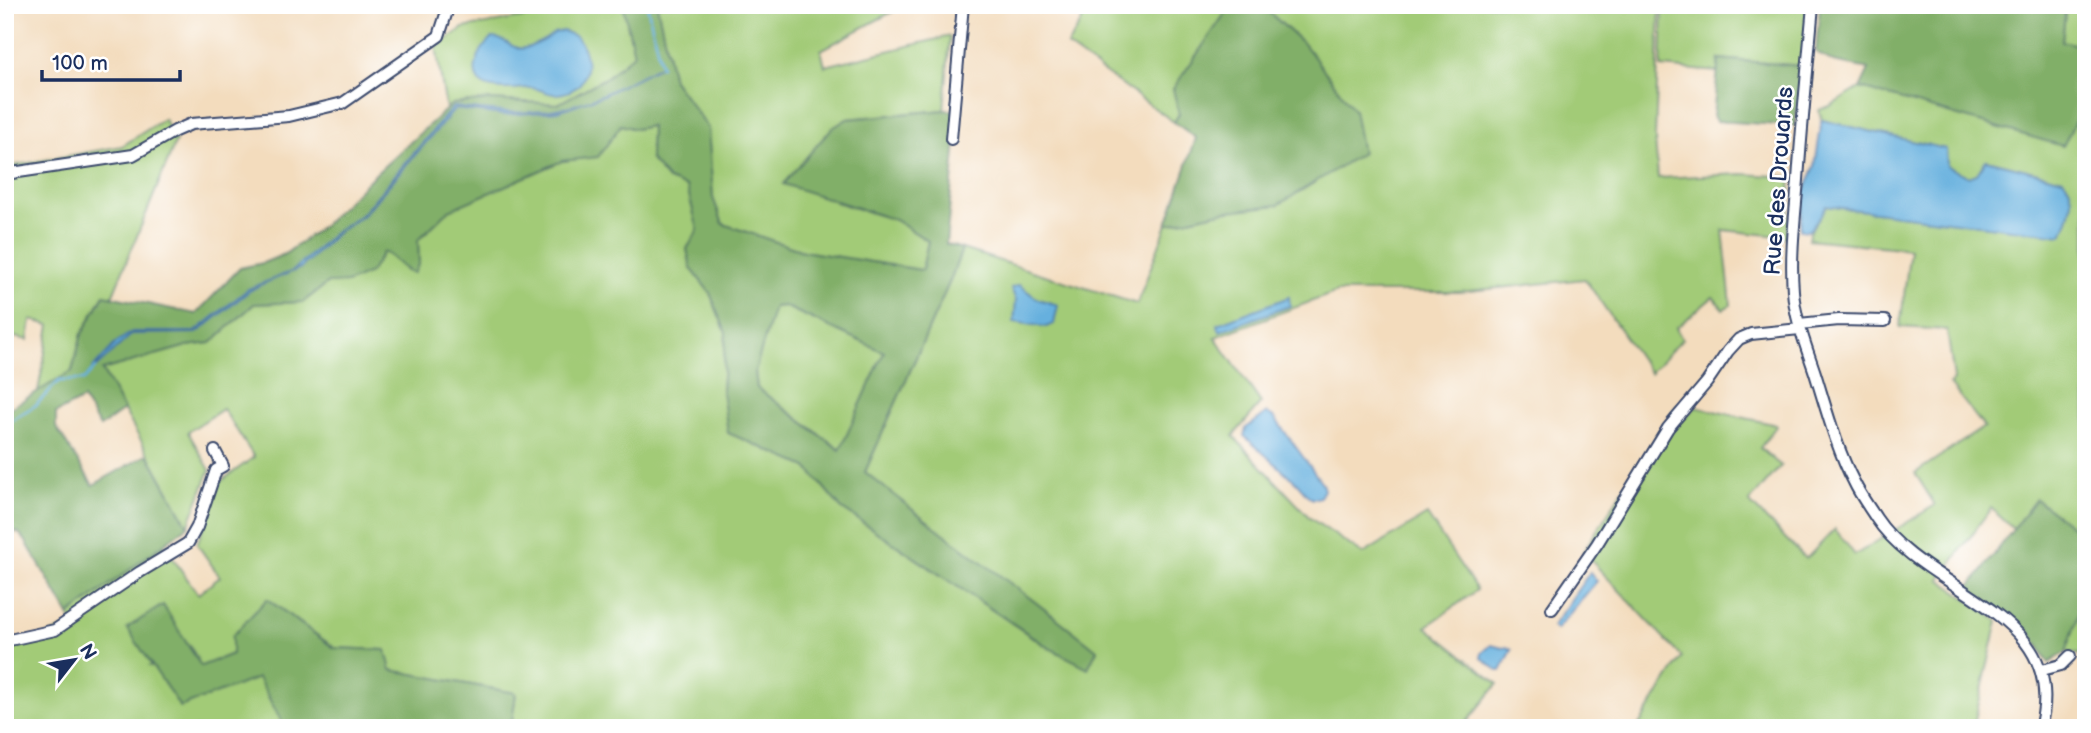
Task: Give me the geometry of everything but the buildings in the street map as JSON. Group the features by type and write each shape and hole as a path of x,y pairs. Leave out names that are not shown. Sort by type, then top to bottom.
{"street":[{"path":"5,174 133,155 191,124 289,116 343,103 439,36 449,5"},
{"path":"951,139 963,5"},
{"name":"Rue des Drouards","path":"1814,5 1793,234 1793,290 1799,326 1853,482 1879,522 1900,544 2020,634 2035,653 2042,670 2046,699 2040,728"},
{"path":"1552,609 1597,544 1668,428 1740,339 1751,334 1839,320 1885,321"},
{"path":"5,640 38,636 55,630 188,543 197,527 216,470 223,466 215,452"},
{"path":"2042,670 2062,665 2070,656"}],"green space":[{"path":"556,5 623,5 634,54 607,77 558,104 491,100 452,104 446,109 436,47 463,28 537,15"},
{"path":"623,5 657,5 673,80 708,128 713,198 723,224 803,251 922,270 928,241 895,220 783,184 831,129 847,119 959,111 946,244 962,249 865,472 1097,650 1088,668 1051,649 841,508 807,467 728,433 722,391 726,333 710,293 691,268 687,249 698,230 687,187 668,180 650,159 651,126 635,129 621,125 598,157 562,161 449,210 418,240 419,263 414,273 383,252 370,273 347,283 328,283 303,302 254,304 211,343 187,346 102,370 124,410 100,427 83,399 56,413 56,427 93,485 148,454 188,526 69,615 25,540 18,532 5,533 5,411 72,371 82,334 104,295 196,314 240,268 285,254 324,225 452,104 491,100 558,104 607,77 634,54","holes":["784,306 884,352 840,450 757,388 755,371 774,307"]},
{"path":"657,5 905,5 821,50 825,66 950,36 944,110 847,119 835,202 895,220 928,241 922,271 803,251 723,224 713,198 708,128 673,80"},
{"path":"1064,5 1231,5 1174,89 1179,114 1174,122 1067,46 1083,19"},
{"path":"1231,5 1261,5 1305,45 1354,110 1362,153 1278,205 1221,212 1167,224 1196,138 1174,122 1179,114 1173,89"},
{"path":"1261,5 1660,5 1655,139 1658,178 1742,174 1791,177 1787,237 1723,230 1731,305 1723,309 1713,297 1676,328 1682,339 1650,373 1585,279 1459,292 1337,292 1215,337 1261,403 1233,436 1310,518 1363,554 1427,515 1477,590 1426,627 1498,684 1462,728 511,728 516,693 390,670 385,650 335,648 267,599 232,654 201,667 190,645 150,666 258,677 285,728 5,728 5,645 39,639 74,624 69,615 163,544 198,594 220,577 197,544 220,482 254,457 223,409 188,432 210,470 188,526 102,370 187,346 211,343 254,304 303,302 328,283 347,283 383,252 395,257 406,271 419,263 418,240 449,210 562,161 598,156 621,125 635,129 651,126 650,159 668,180 687,187 698,230 687,249 691,268 710,293 726,333 722,391 729,433 807,467 841,508 1050,649 909,508 865,472 962,249 1137,304 1167,224 1221,212 1305,45"},
{"path":"1663,5 1808,5 1802,66 1719,59 1718,72 1661,67"},
{"path":"1820,5 2066,5 2062,41 2086,47 2086,100 2063,146 1860,88 1869,69 1833,62 1816,52"},
{"path":"2066,5 2086,5 2086,47 2062,42"},
{"path":"1719,59 1802,66 1795,126 1716,121 1713,116"},
{"path":"1860,88 2066,138 2086,100 2086,537 2036,499 2013,529 1991,508 1940,579 1998,621 1973,728 1637,728 1682,657 1583,552 1677,406 1685,417 1696,407 1777,425 1760,448 1781,466 1749,502 1806,559 1835,529 1855,555 1935,505 1915,473 1984,427 1950,384 1954,379 1947,330 1900,327 1910,249 1808,239 1826,206 2062,235 2068,220 2072,199 2063,179 1987,160 1977,174 1969,177 1947,166 1946,149 1822,120 1819,110"},
{"path":"164,119 176,141 112,297 103,296 82,334 72,371 38,392 50,325 31,320 28,340 5,335 5,167 122,146"},
{"path":"784,306 885,352 841,450 757,388 755,371 773,307"},
{"path":"2036,499 2086,537 2086,593 2066,652 2049,663 2030,632 1969,588"},
{"path":"2086,593 2086,656 2066,652"},
{"path":"267,599 334,648 386,650 391,670 516,693 511,728 285,728 258,678 180,707 127,628 163,605 201,666 232,654 232,636"}],"water":[{"path":"563,31 577,37 586,64 582,81 568,92 554,94 534,88 495,89 480,82 476,75 477,61 492,38 500,39 514,47 526,48"},
{"path":"662,65 603,95 558,111 504,115 455,109 363,215 338,232 301,268 248,292 197,333 132,334 92,369 117,342 132,332 195,332 248,289 293,271 334,233 361,215 453,107 517,112 556,109 597,97"},
{"path":"1822,120 1946,149 1947,166 1969,177 1977,174 1986,160 2063,179 2071,192 2072,206 2062,235 1826,206 1808,231 1800,230 1803,195 1815,166"},
{"path":"1019,285 1038,299 1058,305 1054,324 1046,327 1014,322 1016,300 1011,288"},
{"path":"1289,297 1290,306 1220,331 1217,324"},
{"path":"1267,413 1274,417 1322,483 1324,490 1320,497 1309,497 1244,436 1246,428"},
{"path":"1590,572 1597,581 1556,630 1552,627"},
{"path":"1491,645 1512,650 1501,671 1481,657"}],"waterway":[{"path":"647,5 661,66"},
{"path":"5,424 36,405 59,381 84,380 95,368"}]}
